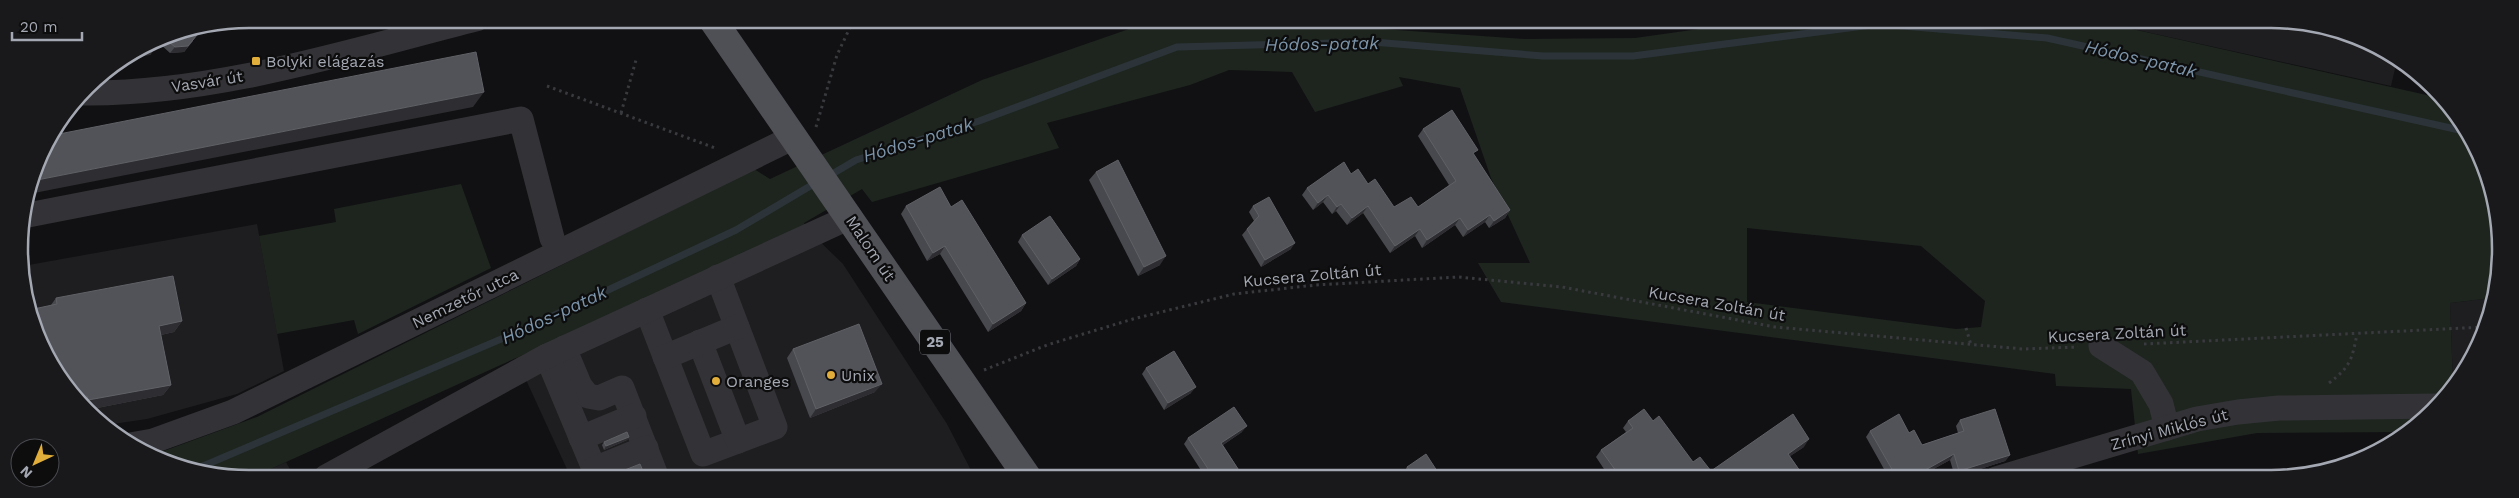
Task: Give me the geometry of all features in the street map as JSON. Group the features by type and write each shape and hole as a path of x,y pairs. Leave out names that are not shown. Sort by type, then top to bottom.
{"main road":[{"name":"Malom út","path":"721,28 804,142 846,212 1023,470"}],"street":[{"name":"Vasvár út","path":"99,86 203,83 278,68 440,28"},
{"path":"30,215 521,119 552,238"},
{"name":"Nemzetőr utca","path":"142,443 153,441 234,412 804,142"},
{"path":"339,470 556,352 718,277 846,212"},
{"path":"647,310 703,454 775,427 718,277"},
{"path":"665,357 737,327"},
{"path":"700,342 738,441"},
{"path":"2101,346 2142,372 2161,404 2167,428"},
{"path":"556,352 588,396 599,398 622,388 646,447"},
{"path":"556,352 594,463"},
{"name":"Zrínyi Miklós út","path":"2023,470 2197,419 2271,409 2427,406"},
{"path":"594,463 646,447"},
{"path":"594,463 646,447"}],"path":[{"path":"804,142 837,55 850,28"},
{"path":"621,113 636,60"},
{"path":"547,86 716,149"},
{"name":"Kucsera Zoltán út","path":"961,380 1046,345 1133,319 1234,294 1316,285 1458,277 1562,287 1775,327 2023,349 2101,346"},
{"name":"Kucsera Zoltán út","path":"2140,344 2477,327"},
{"path":"1966,328 1971,345"},
{"path":"2323,388 2346,370 2354,352 2357,334"}],"shaded area":[{"path":"1132,28 1368,28 1524,39 1635,38 1706,28 2128,28 2431,96 2446,114 2462,138 2475,164 2490,220 2492,249 2490,278 2486,299 2450,303 2453,374 2427,406 2394,432 2257,433 2138,454 2131,389 2056,386 2055,374 1501,302 1478,263 1530,263 1491,178 1460,88 1399,77 1403,86 1315,112 1292,72 1229,70 1190,85 1047,123 1059,148 872,202 862,189 804,223 808,230 516,358 268,470 220,469 192,463 160,452 257,417 754,169 770,179 982,80","holes":["1747,228 1921,246 1985,301 1981,327 1956,329 1747,302"]},
{"path":"2128,28 2284,28 2327,35 2368,50 2395,67 2391,86"},
{"path":"461,184 491,268 358,334 354,320 277,334 259,236 336,222 334,209"},
{"path":"257,224 284,371 237,394 147,419 113,424 92,406 73,384 50,347 35,306 28,265"},
{"path":"808,230 843,264 947,424 971,470 567,470 516,358"},
{"path":"2486,299 2475,334 2453,374 2450,303"},
{"path":"286,462 290,470 268,470"}],"building":[{"path":"197,34 188,46 175,47 169,42"},
{"path":"476,52 484,92 39,180 50,151 60,134"},
{"path":"1452,110 1478,150 1473,153 1510,210 1494,221 1490,215 1468,230 1460,218 1427,240 1420,229 1395,246 1368,206 1352,218 1341,204 1337,207 1328,195 1318,203 1307,188 1344,162 1351,174 1358,169 1368,184 1375,179 1394,207 1411,197 1418,207 1456,181 1423,129"},
{"path":"1118,160 1166,256 1144,267 1096,172"},
{"path":"940,187 951,207 962,200 1026,303 993,324 945,246 933,253 906,206"},
{"path":"1269,197 1295,243 1265,260 1247,229 1259,216 1253,206"},
{"path":"1050,216 1080,259 1052,279 1022,235"},
{"path":"173,276 182,321 159,326 171,385 88,400 87,396 84,397 57,360 44,334 36,309 57,304 56,298"},
{"name":"Unix","path":"859,324 882,384 816,409 793,349"},
{"path":"1174,351 1196,387 1168,403 1146,368"},
{"path":"1234,407 1247,426 1221,443 1239,470 1209,470 1188,438"},
{"path":"1644,409 1653,421 1659,416 1693,462 1700,457 1710,470 1615,470 1601,450 1633,428 1628,421"},
{"path":"1995,409 2010,455 1962,470 1959,470 1954,454 1925,470 1892,470 1870,431 1899,414 1909,433 1914,430 1922,445 1964,431 1960,420"},
{"path":"1793,414 1809,439 1788,454 1799,470 1712,470"},
{"path":"627,432 629,437 606,446 604,442"},
{"path":"1426,454 1436,470 1409,470 1407,467"},
{"path":"640,464 643,470 625,470"}],"waterway":[{"name":"Hódos-patak","path":"827,177 856,160 979,121 1177,47 1373,42 1543,56 1633,56 1848,28"},
{"name":"Hódos-patak","path":"1927,28 2047,38 2456,129"},
{"name":"Hódos-patak","path":"204,466 527,328 736,230 817,182"}],"place":[{"name":"Bolyki elágazás","path":"256,61"},
{"name":"Unix","path":"831,375"},
{"name":"Oranges","path":"716,381"}]}
